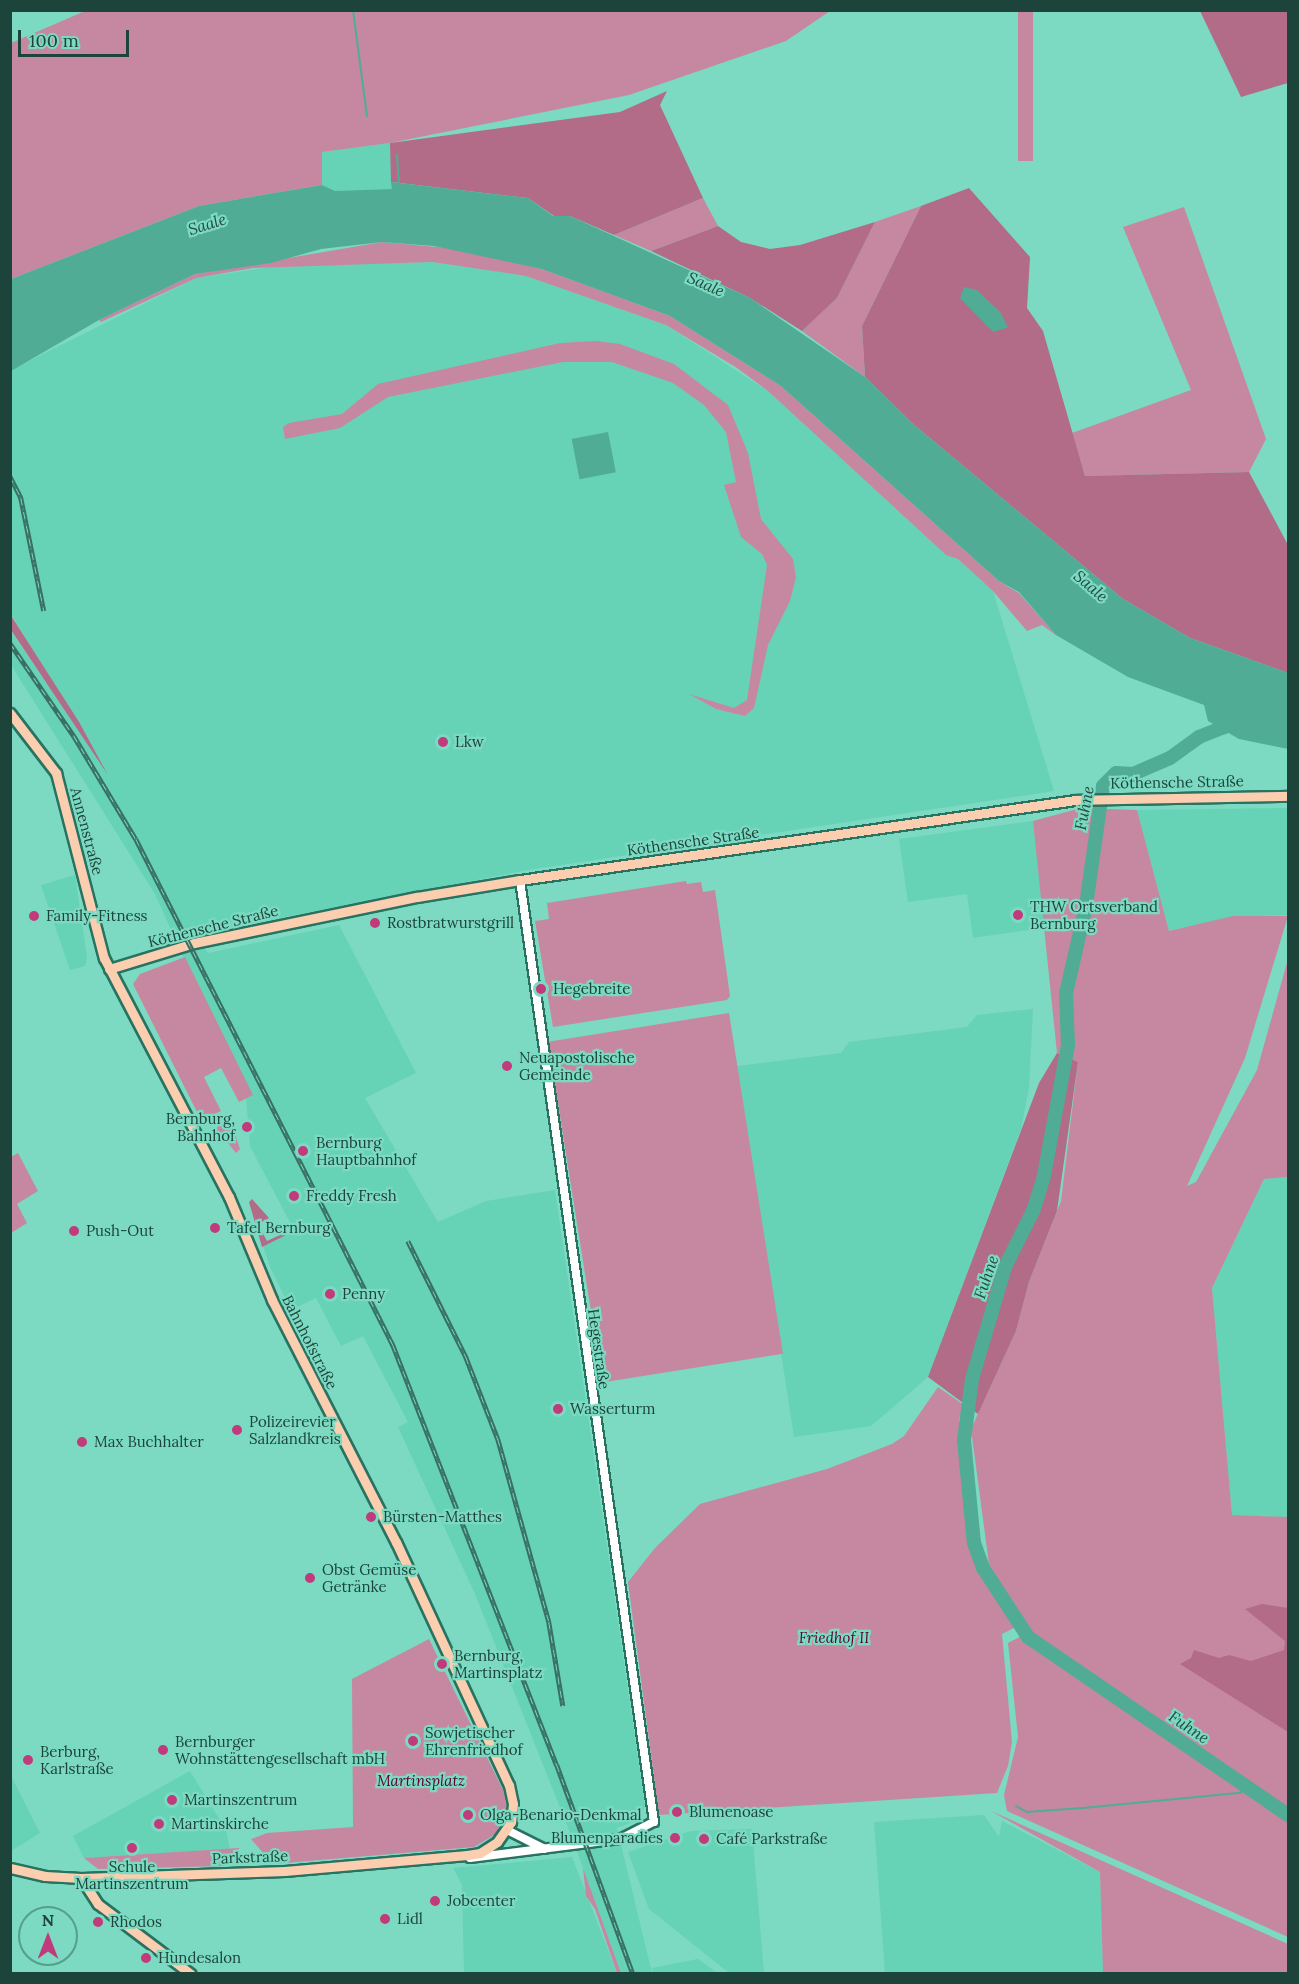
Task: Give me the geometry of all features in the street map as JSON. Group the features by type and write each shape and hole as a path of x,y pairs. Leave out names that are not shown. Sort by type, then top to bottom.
{"main road":[{"name":"Annenstraße","path":"10,713 56,773 100,948 109,969"},
{"name":"Köthensche Straße","path":"109,969 194,943 417,897 520,880 1086,798 1288,796"},
{"name":"Bahnhofstraße","path":"109,969 229,1197 287,1334 396,1542 484,1730 512,1793 512,1815 507,1830"},
{"name":"Parkstraße","path":"10,1868 45,1876 81,1878 285,1871 480,1853 507,1830"},
{"path":"81,1878 98,1904 191,1974"}],"street":[{"name":"Hegestraße","path":"520,880 654,1822"},
{"name":"Parkstraße","path":"420,1859 423,1863 549,1850 620,1839 654,1822"},
{"path":"507,1830 532,1846 549,1850"}],"shaded area":[{"path":"1200,11 1288,11 1288,83 1241,97"},
{"path":"667,91 660,105 703,198 614,235 570,216 554,216 528,198 391,182 390,143 620,112"},
{"path":"390,143 393,189 335,191 322,185 322,152"},
{"path":"969,188 1030,257 1027,308 1043,331 1085,476 1249,472 1288,545 1288,673 1190,638 1123,599 913,424 865,377 862,326 921,206"},
{"path":"875,222 837,298 802,331 750,298 651,251 718,226 741,242 770,249 800,245"},
{"path":"432,262 526,276 666,325 768,391 946,555 958,559 993,591 1054,791 528,870 195,934 208,953 339,925 416,1073 365,1098 438,1222 486,1201 555,1190 645,1806 637,1820 617,1828 652,1973 621,1973 571,1835 475,1594 398,1427 408,1422 363,1336 341,1346 316,1298 291,1310 270,1267 263,1246 294,1230 250,1146 246,1096 155,894 11,665 10,630 108,773 11,614 11,370 196,278 279,266"},
{"path":"10,614 79,722 108,775 11,630"},
{"path":"1288,808 1288,915 1232,917 1169,931 1137,810"},
{"path":"1033,821 1048,927 973,938 967,894 908,902 899,839"},
{"path":"75,875 87,957 85,966 70,970 41,885"},
{"path":"1033,1009 1029,1088 1021,1129 928,1377 871,1426 794,1437 737,1066 841,1053 849,1042 967,1027 977,1015"},
{"path":"1057,1053 1078,1062 1057,1211 1029,1282 1016,1331 978,1414 928,1377 1039,1083"},
{"path":"1288,1177 1288,1517 1232,1515 1212,1288 1264,1179"},
{"path":"252,1199 269,1218 258,1224 267,1241 282,1234 281,1226 286,1235 262,1247 249,1202"},
{"path":"1262,1604 1288,1608 1288,1732 1180,1664 1191,1658 1194,1650 1219,1658 1229,1655 1251,1661 1284,1650 1285,1641 1245,1609"},
{"name":"Martinszentrum","path":"190,1771 226,1830 230,1849 84,1858 73,1836"},
{"path":"10,1774 40,1833 11,1851 10,1851"},
{"path":"984,1815 999,1837 1002,1821 1100,1872 1103,1973 885,1973 874,1822"},
{"path":"752,1829 764,1973 729,1973 649,1909 628,1852 691,1831"},
{"path":"572,1857 617,1973 464,1973 462,1885 453,1868"},
{"path":"698,1959 717,1973 653,1973 652,1968"}],"green space":[{"path":"85,11 830,11 786,41 629,95 390,143 322,152 322,185 199,206 11,279 11,43"},
{"path":"1018,11 1033,11 1033,161 1018,161"},
{"path":"703,198 718,226 651,251 614,235"},
{"path":"921,206 862,326 865,377 802,331 837,298 875,222"},
{"path":"1184,207 1266,439 1249,472 1085,476 1072,433 1191,390 1123,227"},
{"path":"382,242 459,249 542,269 670,316 781,386 999,581 1019,593 1057,636 1042,625 1027,631 993,591 958,559 946,555 768,391 737,368 666,325 526,276 432,262 253,268 196,278 101,322 99,320 195,274"},
{"path":"596,341 620,344 674,364 728,405 748,453 761,519 793,559 796,577 790,601 768,645 754,708 745,716 716,709 689,694 734,708 747,700 767,565 762,554 741,537 724,485 736,482 726,432 704,405 673,383 612,362 563,362 388,397 340,428 285,439 283,427 289,423 342,414 378,384 560,343"},
{"name":"Friedhof II","path":"1081,808 1137,810 1169,931 1233,916 1288,916 1245,1058 1187,1186 1196,1182 1257,1070 1288,959 1288,1177 1264,1179 1212,1288 1232,1515 1288,1517 1288,1818 1036,1645 1288,1820 1288,1937 1007,1811 1004,1795 1018,1737 1008,1643 1023,1635 1018,1626 1002,1634 1012,1742 1008,1766 997,1793 659,1815 628,1582 655,1548 700,1504 827,1469 892,1444 904,1436 938,1387 964,1405 959,1419 986,1571 1003,1597 990,1572 971,1429 1016,1331 1029,1282 1061,1201 1078,1062 1057,1053 1033,821"},
{"path":"686,881 687,884 701,882 703,892 715,890 730,996 727,1000 553,1027 535,921 549,919 547,903"},
{"path":"185,957 253,1095 239,1102 221,1068 204,1077 221,1111 201,1120 133,984 140,974"},
{"path":"729,1013 783,1354 602,1382 548,1042"},
{"path":"230,1120 240,1149 236,1153 216,1128 221,1121"},
{"path":"18,1153 38,1191 17,1204 27,1223 11,1233 11,1157"},
{"name":"Martinsplatz","path":"429,1639 504,1792 507,1809 496,1834 474,1847 273,1864 251,1839 267,1833 353,1827 352,1679"},
{"path":"991,1811 1288,1944 1288,1973 1103,1973 1100,1872"},
{"path":"239,1848 239,1857 225,1866 98,1869 84,1858"},
{"path":"583,1868 621,1973 617,1973 595,1909 586,1896"}],"water":[{"name":"Saale","path":"391,182 528,198 553,216 570,216 750,298 865,377 913,424 1123,599 1190,638 1288,673 1288,749 1239,739 1208,721 1204,705 1128,677 1056,635 1019,592 999,581 781,386 670,316 542,269 434,246 382,242 321,249 271,263 195,274 99,320 11,371 11,279 199,206 322,185 335,191 392,189"},
{"path":"964,287 977,290 1000,312 1008,327 994,332 988,327 960,298"},
{"path":"608,432 616,472 580,479 572,439"}],"waterway":[{"path":"353,10 367,116"},
{"path":"397,155 399,185"},
{"name":"Fuhne","path":"1231,714 1224,727 1199,737 1170,758 1133,774 1116,773 1103,786 1086,906 1066,993 1068,1045 1044,1176 1033,1211 1005,1267 972,1379 964,1440 974,1543 983,1568 1028,1637 1288,1815"},
{"path":"1016,1806 1027,1812 1083,1808 1240,1793 1247,1788"}],"railway":[{"path":"10,476 21,498 44,611"},
{"path":"10,643 74,736 136,839 393,1345 557,1765 633,1974"},
{"path":"408,1241 466,1357 498,1439 549,1622 563,1706"}],"place":[{"name":"Lkw","path":"443,742"},
{"name":"THW Ortsverband Bernburg","path":"1018,915"},
{"name":"Family-Fitness","path":"34,916"},
{"name":"Rostbratwurstgrill","path":"375,923"},
{"name":"Hegebreite","path":"541,989"},
{"name":"Neuapostolische Gemeinde","path":"507,1066"},
{"name":"Bernburg, Bahnhof","path":"247,1127"},
{"name":"Bernburg Hauptbahnhof","path":"303,1151"},
{"name":"Freddy Fresh","path":"294,1196"},
{"name":"Tafel Bernburg","path":"215,1228"},
{"name":"Push-Out","path":"74,1231"},
{"name":"Penny","path":"330,1294"},
{"name":"Wasserturm","path":"558,1409"},
{"name":"Polizeirevier Salzlandkreis","path":"237,1430"},
{"name":"Max Buchhalter","path":"82,1442"},
{"name":"Bürsten-Matthes","path":"371,1517"},
{"name":"Obst Gemüse Getränke","path":"310,1578"},
{"name":"Bernburg, Martinsplatz","path":"442,1664"},
{"name":"Sowjetischer Ehrenfriedhof","path":"413,1741"},
{"name":"Bernburger Wohnstättengesellschaft mbH","path":"163,1750"},
{"name":"Berburg, Karlstraße","path":"28,1760"},
{"name":"Martinszentrum","path":"172,1800"},
{"name":"Blumenoase","path":"677,1812"},
{"name":"Olga-Benario-Denkmal","path":"468,1815"},
{"name":"Martinskirche","path":"159,1824"},
{"name":"Blumenparadies","path":"675,1838"},
{"name":"Café Parkstraße","path":"704,1839"},
{"name":"Schule Martinszentrum","path":"132,1848"},
{"name":"Jobcenter","path":"435,1901"},
{"name":"Lidl","path":"385,1919"},
{"name":"Rhodos","path":"98,1922"},
{"name":"Hundesalon","path":"146,1958"}]}
